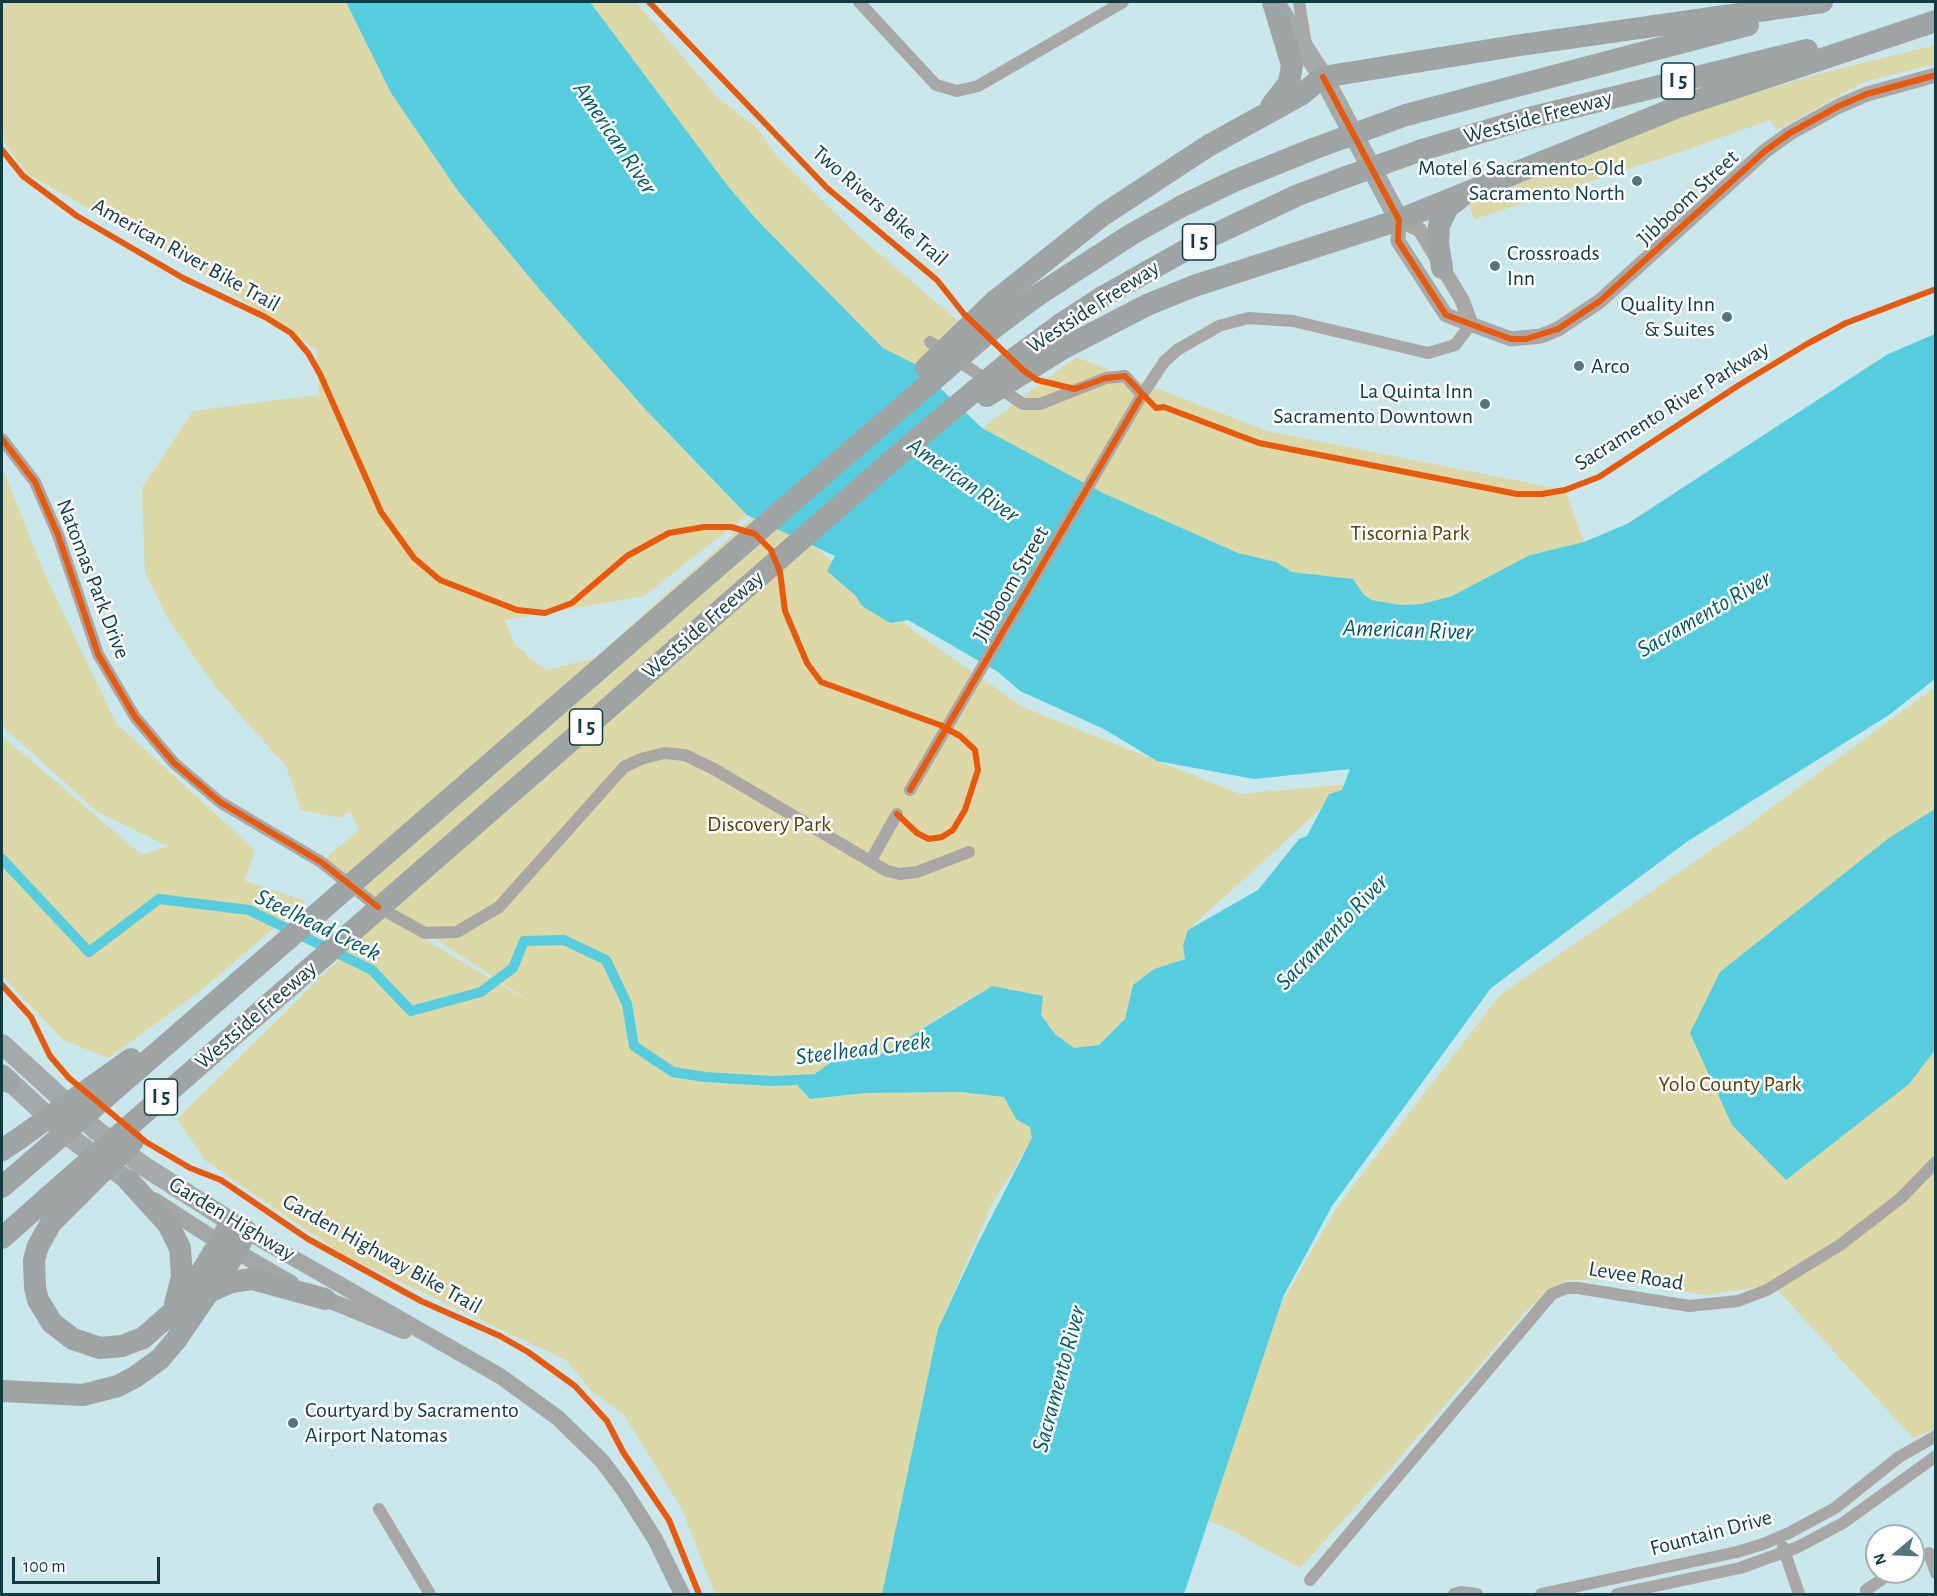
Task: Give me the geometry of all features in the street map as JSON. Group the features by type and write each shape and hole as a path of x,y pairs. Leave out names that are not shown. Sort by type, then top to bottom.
{"highway":[{"path":"1266,111 1284,91 1291,76 1292,65 1274,2"},
{"path":"809,487 995,301 1103,214 1266,111 1302,94 1323,77 1526,44 1822,2"},
{"name":"Westside Freeway","path":"2,1187 986,334 1038,295 1132,234 1234,181 1406,115 1490,91 1840,2"},
{"path":"912,443 1062,349 1115,320 1194,286 1399,220 1678,107 1935,20"},
{"name":"Westside Freeway","path":"2,1238 72,1189 260,1012 912,443 1000,369 1061,324 1133,279 1207,238 1298,195 1422,150 1529,118 1935,20"},
{"path":"1442,268 1438,243 1439,225 1448,207 1472,189"},
{"path":"9,1145 214,1003"},
{"path":"129,1181 168,1224 180,1248 183,1263 180,1291 162,1322"},
{"path":"72,1189 38,1246 33,1274 38,1300 45,1312 52,1323 73,1339 100,1348 130,1344 142,1338 183,1303 228,1247"},
{"path":"2,1391 65,1396 83,1395 118,1386 135,1377 160,1359 176,1340 209,1292 239,1227"},
{"path":"209,1292 231,1282 252,1280 324,1299"}],"main road":[{"path":"1274,2 1323,77 1399,220"},
{"name":"Garden Highway","path":"2,1044 96,1130 142,1165 239,1227 466,1356 536,1400 602,1461 655,1539 682,1594"},
{"name":"Garden Highway","path":"4,1078 71,1138 129,1181 228,1247 324,1299 466,1356"}],"street":[{"path":"859,2 936,85 957,91 978,86 1123,2"},
{"path":"1299,2 1308,52"},
{"name":"Jibboom Street","path":"910,790 1142,395 1164,362 1177,350 1202,334 1232,322 1258,318 1293,321 1428,353 1455,345 1471,324 1511,339 1526,339 1558,329 1608,294 1776,143 1839,106 1867,94 1935,75"},
{"path":"1399,220 1420,230 1462,300 1471,324 1446,315 1426,287 1398,241 1399,220"},
{"path":"930,342 1015,400 1030,406 1106,378 1116,377 1122,383 1131,383 1142,395"},
{"name":"Natomas Park Drive","path":"2,439 35,482 58,535 98,654 143,727 174,763 220,802 321,862 378,908 425,933 457,932 499,907 624,767 640,759 664,753 685,755 714,769 887,871 900,874 917,872 969,852"},
{"path":"871,860 897,814"},
{"name":"Levee Road","path":"1310,1581 1552,1294 1567,1288 1578,1288 1689,1306 1738,1301 1767,1290 1840,1245 1901,1198 1935,1162"},
{"name":"Fountain Drive","path":"1541,1594 1737,1552 1779,1537 1835,1508 1899,1457 1935,1436"},
{"name":"Fountain Drive","path":"1617,1594 1740,1568 1785,1553 1843,1522 1935,1456"},
{"path":"379,1509 430,1594"},
{"path":"1779,1537 1799,1594"},
{"path":"1925,1554 1929,1553 1935,1573"},
{"path":"1454,1594 1461,1592 1477,1594"}],"green space":[{"name":"Discovery Park","path":"2,2 346,2 391,93 458,191 645,409 747,515 644,596 505,620 516,647 527,653 526,655 546,670 595,658 766,505 915,632 1023,707 1240,794 1348,784 1188,930 1185,959 1154,969 1133,985 1125,1019 1099,1046 1074,1049 1055,1034 1041,1015 985,989 875,1058 844,1053 810,1099 866,1093 961,1092 1004,1097 1016,1119 1030,1127 1033,1138 991,1206 938,1329 883,1594 715,1594 682,1509 624,1415 593,1392 566,1360 343,1255 206,1161 177,1119 384,915 535,1005 321,862 359,830 350,811 341,818 301,810 286,766 217,689 168,619 145,572 142,488 193,411 317,395 319,399 317,350 205,275 28,174 5,143 2,129"},
{"path":"590,2 636,2 717,97 757,128 775,154 854,232 958,321 936,346 915,364 883,348 757,220 727,185"},
{"path":"1935,45 1935,64 1864,82 1777,130 1770,120 1475,219 1467,201 1702,109 1822,73"},
{"name":"Tiscornia Park","path":"1076,357 1267,431 1565,490 1584,542 1530,555 1452,596 1422,604 1400,605 1372,600 1364,595 1353,579 1292,572 1276,562 1238,553 1103,493 982,428"},
{"path":"2,467 42,568 116,723 255,850 245,881 306,901 200,991 109,1058 63,1040 2,975 2,736 142,855 168,846 99,813 2,726"},
{"name":"Yolo County Park","path":"1935,687 1935,1429 1913,1438 1773,1285 1706,1295 1610,1279 1566,1280 1530,1307 1395,1463 1300,1568 1229,1529 1205,1519 1281,1304 1337,1207 1500,995 1748,825"}],"water":[{"path":"346,2 590,2 727,185 757,220 883,348 915,364 982,428 1103,493 1238,553 1276,562 1292,572 1353,579 1364,595 1372,600 1400,605 1422,604 1452,596 1530,555 1584,542 1627,524 1888,354 1935,334 1935,679 1889,715 1688,841 1491,988 1332,1206 1284,1295 1184,1594 882,1594 938,1329 976,1247 1032,1138 1030,1127 1016,1119 1004,1097 961,1092 866,1093 810,1099 798,1086 844,1053 875,1058 992,986 1043,996 1041,1015 1055,1034 1074,1048 1099,1045 1125,1019 1133,985 1154,969 1185,959 1183,946 1188,930 1258,890 1299,839 1307,836 1329,794 1342,790 1350,769 1254,779 1157,761 1104,729 1020,691 998,672 908,620 890,623 862,606 856,596 827,571 835,556 747,515 645,409 541,291 458,191 391,93"},
{"path":"1935,809 1935,1050 1909,1084 1786,1180 1732,1125 1690,1033 1720,972 1889,838"}],"waterway":[{"name":"Steelhead Creek","path":"2,859 89,952 159,899 249,910 372,970 411,1011 481,992 513,968 524,941 564,940 606,960 627,1004 634,1046 673,1072 705,1077 771,1081 820,1079"}],"cycle path":[{"name":"Two Rivers Bike Trail","path":"649,2 827,188 937,280 964,314 1023,370 1037,380 1075,389 1106,378 1125,376 1156,408 1164,407 1259,443 1517,494 1542,494 1565,490 1599,477 1739,385 1807,344 1846,323 1936,289"},
{"path":"1323,77 1399,220 1398,241 1446,315 1511,339 1526,339 1558,329 1600,301 1765,151 1790,133 1839,106 1867,94 1936,75"},
{"name":"American River Bike Trail","path":"2,150 23,176 77,216 183,278 265,317 291,333 308,353 320,374 381,512 414,558 440,580 517,610 545,613 572,603 627,556 669,533 704,527 731,527 755,534 771,550 780,572 785,611 807,663 821,682 940,725 960,736 975,750 978,770 965,810 953,830 942,837 929,839 917,833 897,814"},
{"path":"910,790 1142,395"},
{"path":"2,439 35,482 58,535 98,654 135,717 174,763 220,802 321,862 378,907"},
{"name":"Garden Highway Bike Trail","path":"2,985 31,1017 50,1056 69,1078 146,1142 190,1168 221,1180 308,1239 421,1301 500,1336 528,1352 575,1386 607,1421 623,1452 669,1520 699,1594"}],"place":[{"name":"Motel 6 Sacramento-Old Sacramento North","path":"1637,181"},
{"name":"Crossroads Inn","path":"1495,266"},
{"name":"Quality Inn & Suites","path":"1727,317"},
{"name":"Arco","path":"1579,366"},
{"name":"La Quinta Inn Sacramento Downtown","path":"1485,404"},
{"name":"Courtyard by Sacramento Airport Natomas","path":"293,1423"}],"water label":[{"name":"American River","path":"615,138"},
{"name":"American River","path":"963,480"},
{"name":"Sacramento River","path":"1704,614"},
{"name":"American River","path":"1408,630"},
{"name":"Sacramento River","path":"1332,932"},
{"name":"Sacramento River","path":"1059,1379"}]}
